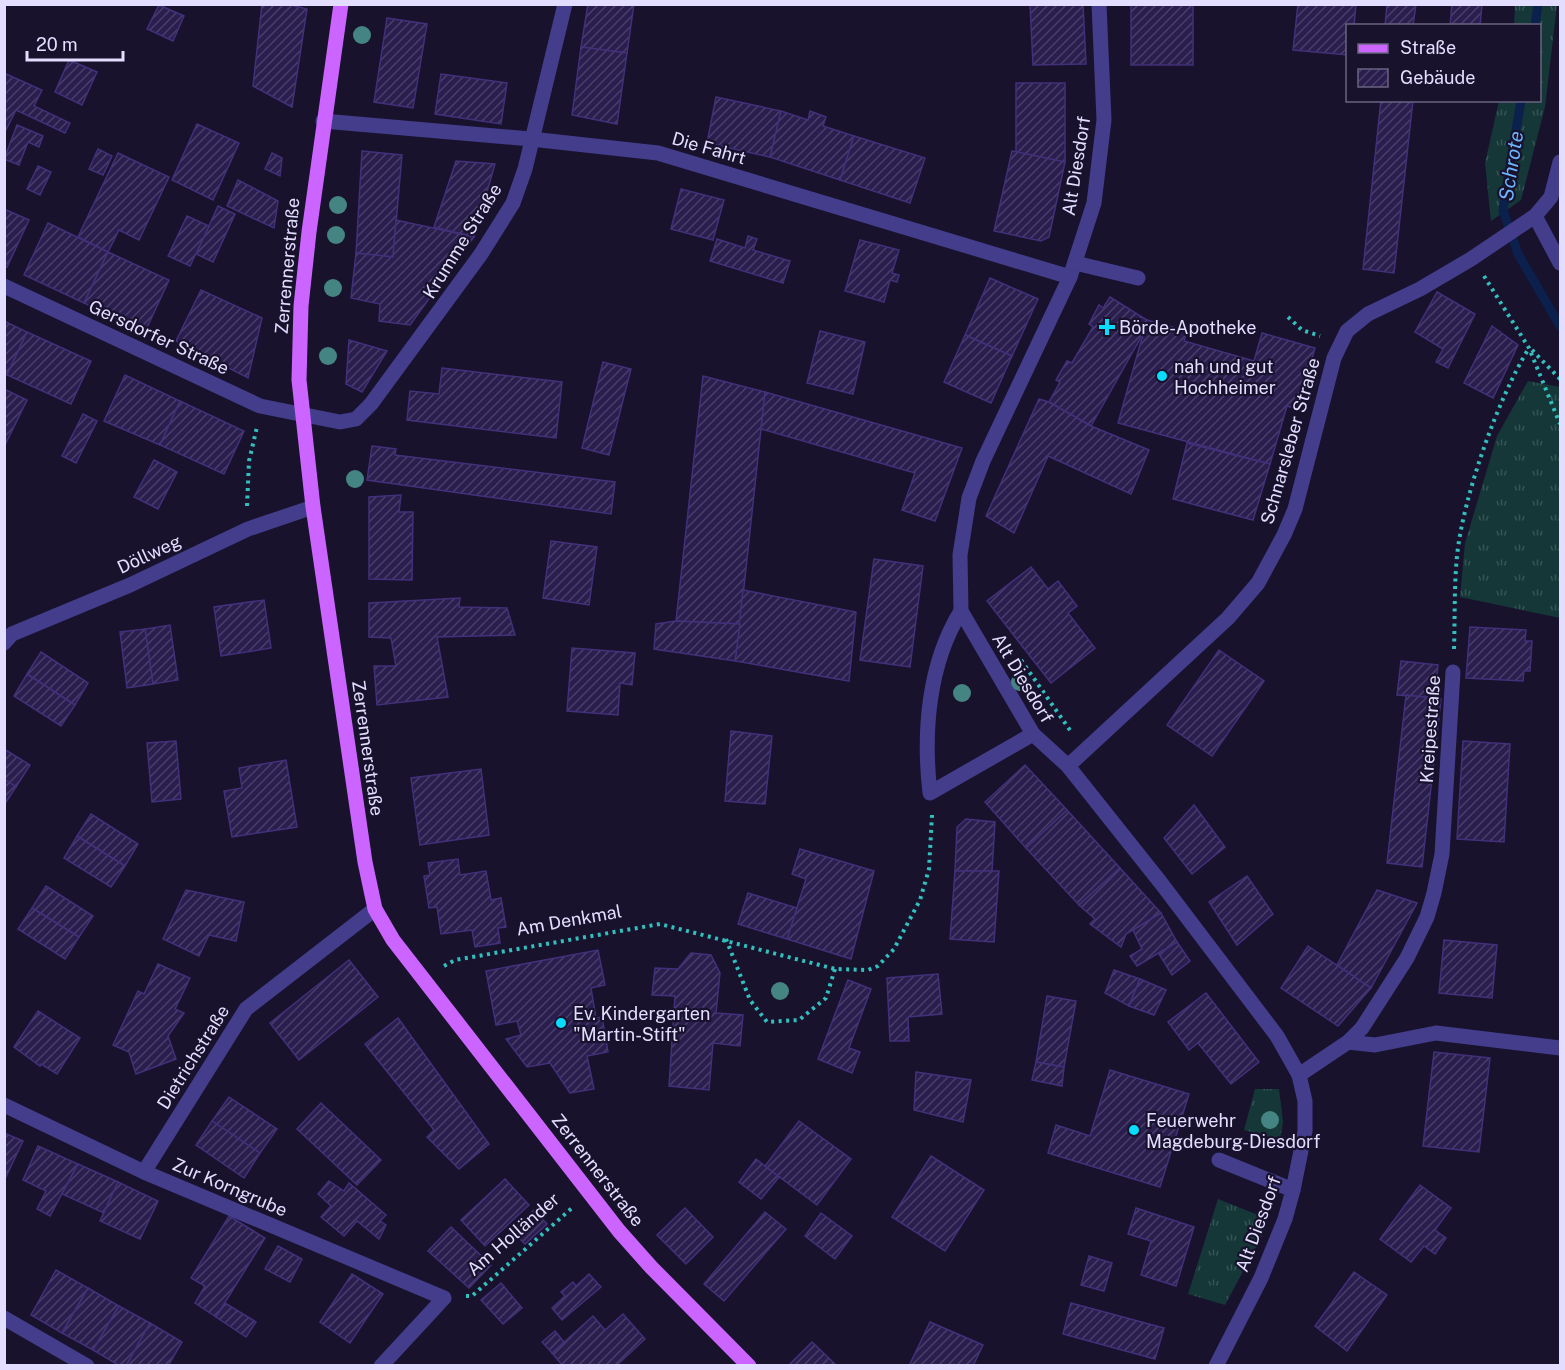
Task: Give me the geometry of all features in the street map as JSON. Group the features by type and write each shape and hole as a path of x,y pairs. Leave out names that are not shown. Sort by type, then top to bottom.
{"main road":[{"name":"Zerrennerstraße","path":"341,4 323,121 301,306 298,380 300,415 313,507 365,862 375,909 393,940 500,1075 589,1193 651,1267 748,1365"}],"street":[{"name":"Krumme Straße","path":"300,415 347,422 356,419 428,329 503,220 521,184 565,4"},
{"name":"Alt Diesdorf","path":"1099,4 1104,120 1094,203 1073,270 983,461 969,498 960,546 961,611 1033,734 1068,766 1277,1036 1299,1075 1306,1124 1285,1219 1261,1278 1216,1365"},
{"name":"Die Fahrt","path":"323,121 531,138 658,153 1073,270 1138,278"},
{"path":"1560,162 1551,196 1535,216 1560,264"},
{"name":"Schnarsleber Straße","path":"1068,766 1228,618 1258,583 1295,509 1327,382 1340,342 1353,324 1471,259 1490,244 1535,216"},
{"name":"Gersdorfer Straße","path":"4,286 260,406 300,415"},
{"name":"Döllweg","path":"4,643 12,634 130,585 248,529 313,507"},
{"path":"961,611 944,642 934,677 927,751 930,793 1033,734"},
{"name":"Kreipestraße","path":"1299,1075 1348,1042 1375,1011 1407,958 1434,893 1442,854 1453,672"},
{"name":"Dietrichstraße","path":"144,1172 246,1009 375,909"},
{"path":"1348,1042 1375,1045 1436,1033 1560,1048"},
{"name":"Zur Korngrube","path":"4,1105 144,1172 444,1298"},
{"path":"1219,1160 1293,1190"},
{"path":"381,1365 444,1298"},
{"path":"4,1318 87,1365"}],"path":[{"path":"1471,259 1529,348 1560,424"},
{"path":"1288,317 1302,330 1340,342"},
{"path":"1529,348 1560,379"},
{"name":"Kreipestraße","path":"1453,672 1457,555 1466,508 1511,376 1529,348"},
{"path":"248,529 249,461 260,406"},
{"name":"Am Denkmal","path":"422,978 455,960 660,924 726,939 835,969 856,972 878,966 894,949 905,930 920,900 930,869 933,831 930,793"},
{"path":"726,939 750,1000 767,1022 799,1020 826,998 835,969"},
{"name":"Am Holländer","path":"444,1298 472,1296 589,1193"}],"green space":[{"path":"1515,5 1557,5 1545,107 1521,200 1491,221 1485,163 1499,102 1541,102 1541,24 1514,24"},
{"path":"1528,381 1560,387 1560,618 1460,597 1465,543 1497,436"},
{"path":"1255,1089 1279,1089 1283,1122 1280,1140 1244,1130"},
{"path":"1218,1199 1268,1219 1262,1236 1225,1305 1188,1294"}],"building":[{"path":"262,4 287,4 307,9 292,107 253,86"},
{"path":"588,4 634,4 627,53 581,47"},
{"path":"1030,4 1083,4 1086,64 1033,65"},
{"path":"1131,4 1193,4 1193,65 1131,65"},
{"path":"1298,4 1356,4 1354,24 1346,24 1346,55 1293,50"},
{"path":"1387,4 1416,4 1413,24 1385,24"},
{"path":"1452,4 1482,4 1480,24 1450,24"},
{"path":"159,5 184,16 173,41 147,29"},
{"path":"387,18 427,24 413,108 374,102"},
{"path":"581,47 627,53 617,124 572,115"},
{"path":"69,60 97,72 82,105 55,92"},
{"path":"4,73 42,90 34,106 70,123 65,133 16,110 4,134"},
{"path":"441,74 507,83 501,124 435,114"},
{"path":"1016,83 1065,83 1065,162 1016,152"},
{"path":"716,97 781,111 770,157 707,143"},
{"path":"1381,102 1413,102 1394,273 1363,269"},
{"path":"781,111 808,120 810,111 826,117 823,126 854,136 840,180 770,157"},
{"path":"197,124 239,143 213,200 172,180"},
{"path":"17,125 43,136 39,147 28,142 19,165 4,159"},
{"path":"854,136 925,158 910,203 840,180"},
{"path":"98,149 112,156 103,175 89,169"},
{"path":"362,151 402,155 393,257 356,253"},
{"path":"1012,151 1065,162 1049,237 1041,241 994,231"},
{"path":"118,153 169,177 139,240 119,230 108,252 78,237"},
{"path":"272,153 282,158 280,176 265,169"},
{"path":"456,161 495,164 474,237 434,227"},
{"path":"38,166 51,172 40,195 27,189"},
{"path":"238,180 278,201 274,228 227,206"},
{"path":"681,189 724,200 713,240 671,229"},
{"path":"218,206 235,214 213,262 196,254"},
{"path":"4,209 29,220 7,267 4,266"},
{"path":"187,216 209,226 190,266 168,256"},
{"path":"396,220 474,237 410,325 379,321 380,304 351,298 356,253 393,257"},
{"path":"48,223 108,252 84,303 24,275"},
{"path":"748,236 757,239 753,250 790,261 783,283 710,261 717,239 745,248"},
{"path":"860,240 899,250 892,273 899,275 897,282 890,280 884,302 845,291"},
{"path":"108,252 169,280 145,332 84,303"},
{"path":"990,278 1038,299 1012,356 965,335"},
{"path":"201,290 262,318 248,378 176,341"},
{"path":"1437,292 1475,314 1448,368 1436,362 1443,349 1415,332"},
{"path":"1110,297 1147,320 1140,339 1091,426 1049,402 1060,382 1056,380 1067,361 1072,363 1093,327 1089,324 1099,305 1103,308"},
{"path":"1147,320 1187,331 1184,341 1254,361 1262,333 1315,348 1298,409 1287,406 1270,464 1118,423"},
{"path":"4,321 27,332 7,375 4,373"},
{"path":"1492,326 1518,345 1493,398 1464,383"},
{"path":"820,331 865,342 853,394 807,383"},
{"path":"27,332 91,361 71,404 7,375"},
{"path":"965,335 1012,356 991,403 944,382"},
{"path":"349,340 387,351 362,392 346,384"},
{"path":"603,362 631,369 609,455 582,448"},
{"path":"442,368 562,382 556,438 407,420 410,391 439,394"},
{"path":"125,375 180,401 160,445 104,421"},
{"path":"703,376 765,392 740,624 676,621"},
{"path":"4,389 27,400 4,447"},
{"path":"765,392 962,448 935,521 902,510 915,473 761,429"},
{"path":"1039,399 1049,402 1091,426 1149,450 1131,494 1048,456 1014,533 986,516"},
{"path":"180,401 244,431 224,474 160,445"},
{"path":"83,414 97,421 76,463 62,456"},
{"path":"1187,443 1270,464 1253,520 1173,499"},
{"path":"372,446 396,449 395,455 615,482 611,514 367,480"},
{"path":"154,460 177,472 158,509 134,497"},
{"path":"401,495 399,512 413,512 412,580 369,579 369,497"},
{"path":"551,541 597,547 589,605 543,598"},
{"path":"874,559 923,566 910,667 860,660"},
{"path":"1031,567 1048,589 1058,581 1077,606 1068,613 1095,648 1051,683 987,601"},
{"path":"743,590 856,612 849,681 735,661"},
{"path":"460,598 459,607 507,608 515,635 437,637 448,697 377,705 374,666 396,666 391,638 369,637 369,603"},
{"path":"264,600 271,648 221,656 214,607"},
{"path":"676,621 740,624 735,661 654,649 656,624"},
{"path":"170,625 178,680 153,684 145,629"},
{"path":"1470,627 1526,630 1525,641 1532,641 1530,671 1524,671 1523,681 1466,678"},
{"path":"145,629 153,684 127,688 120,632"},
{"path":"572,648 635,653 632,685 620,683 618,715 567,711"},
{"path":"1219,650 1264,681 1212,756 1167,725"},
{"path":"41,652 88,683 75,705 27,674"},
{"path":"1401,661 1438,665 1435,698 1397,695"},
{"path":"27,674 75,705 61,726 14,696"},
{"path":"1406,695 1441,699 1422,867 1387,863"},
{"path":"731,731 772,736 765,804 725,801"},
{"path":"176,741 181,799 152,802 147,743"},
{"path":"1463,741 1510,744 1504,842 1457,839"},
{"path":"4,749 30,765 16,787 4,779"},
{"path":"286,760 297,827 232,837 224,791 242,788 239,768"},
{"path":"1025,765 1067,810 1026,848 985,802"},
{"path":"481,769 489,835 420,845 411,778"},
{"path":"4,779 16,787 4,805"},
{"path":"1194,805 1225,847 1192,874 1164,838"},
{"path":"1067,810 1120,868 1079,905 1026,848"},
{"path":"91,814 138,844 125,866 77,836"},
{"path":"966,819 995,822 992,871 955,871 957,827"},
{"path":"77,836 125,866 111,887 64,858"},
{"path":"800,849 874,871 851,959 787,939 806,879 792,874"},
{"path":"458,859 460,875 486,871 491,900 501,898 506,927 498,928 500,943 475,947 472,930 441,934 437,907 429,908 424,876 430,875 428,863"},
{"path":"1120,868 1161,913 1126,934 1121,947 1090,924 1095,919 1079,905"},
{"path":"955,871 999,871 994,942 950,939"},
{"path":"1247,876 1273,914 1237,945 1209,902"},
{"path":"46,886 93,916 79,937 32,908"},
{"path":"186,890 244,902 236,941 209,935 199,956 163,939"},
{"path":"1377,890 1417,903 1371,988 1337,965"},
{"path":"748,893 797,908 787,939 738,924"},
{"path":"32,908 79,937 65,959 18,929"},
{"path":"1161,913 1177,942 1137,966 1130,956 1142,949 1133,930"},
{"path":"1444,940 1497,945 1492,998 1439,993"},
{"path":"1177,942 1190,961 1172,975 1159,954"},
{"path":"1308,946 1371,988 1338,1026 1281,988"},
{"name":"Ev. Kindergarten \"Martin-Stift\"","path":"598,950 605,985 591,988 596,1018 602,1017 608,1052 587,1056 594,1089 570,1093 550,1063 527,1067 506,1039 521,1035 517,1021 496,1025 486,971"},
{"path":"691,953 711,955 720,973 716,1013 743,1015 740,1046 713,1043 709,1090 669,1086 675,996 652,995 655,968 678,969"},
{"path":"349,960 378,997 299,1060 270,1023"},
{"path":"158,964 190,978 175,1009 184,1013 168,1036 176,1059 136,1074 129,1052 113,1045 138,991 144,994"},
{"path":"1114,970 1140,979 1129,1006 1105,993"},
{"path":"938,974 942,1014 908,1017 909,1041 890,1041 887,978"},
{"path":"1140,979 1166,990 1154,1015 1129,1006"},
{"path":"848,980 871,989 849,1048 860,1052 852,1073 818,1059"},
{"path":"1206,993 1259,1062 1231,1084 1198,1043 1189,1050 1168,1022"},
{"path":"1047,996 1076,1001 1064,1067 1036,1062"},
{"path":"38,1011 80,1038 57,1074 41,1064 40,1066 14,1047"},
{"path":"398,1018 489,1144 459,1169 427,1137 434,1130 365,1044"},
{"path":"1434,1052 1490,1058 1479,1152 1423,1146"},
{"path":"1036,1062 1064,1067 1062,1086 1032,1080"},
{"name":"Feuerwehr Magdeburg-Diesdorf","path":"1110,1070 1189,1094 1160,1187 1048,1153 1056,1125 1090,1136"},
{"path":"916,1072 971,1080 963,1122 914,1110"},
{"path":"229,1097 277,1129 260,1153 212,1121"},
{"path":"321,1103 381,1160 357,1185 297,1129"},
{"path":"212,1121 260,1153 244,1178 196,1145"},
{"path":"799,1121 851,1159 817,1205 765,1166"},
{"path":"4,1133 23,1141 4,1181"},
{"path":"38,1146 78,1164 50,1216 37,1209 46,1191 23,1180"},
{"path":"931,1156 984,1190 945,1251 892,1217"},
{"path":"756,1159 779,1177 761,1199 739,1182"},
{"path":"78,1164 118,1182 104,1213 62,1194"},
{"path":"505,1179 529,1205 485,1246 461,1220"},
{"path":"329,1181 344,1191 349,1183 386,1215 380,1221 386,1225 379,1239 357,1221 344,1236 321,1217 331,1206 318,1194"},
{"path":"118,1182 158,1201 140,1239 100,1221"},
{"path":"1420,1185 1451,1208 1435,1230 1446,1238 1435,1254 1424,1246 1411,1262 1380,1239"},
{"path":"685,1208 713,1237 686,1264 657,1235"},
{"path":"1136,1208 1194,1227 1176,1286 1141,1275 1151,1241 1128,1234"},
{"path":"534,1210 547,1224 525,1244 512,1231"},
{"path":"765,1212 786,1229 724,1301 704,1284"},
{"path":"821,1213 852,1236 835,1259 805,1236"},
{"path":"229,1216 265,1238 216,1317 195,1303 205,1286 191,1278"},
{"path":"451,1227 491,1265 469,1288 428,1251"},
{"path":"278,1246 302,1259 290,1282 265,1269"},
{"path":"1089,1256 1112,1263 1104,1291 1081,1285"},
{"path":"56,1270 88,1288 62,1333 31,1315"},
{"path":"1354,1272 1387,1295 1347,1351 1315,1326"},
{"path":"352,1274 383,1294 350,1343 320,1322"},
{"path":"589,1274 601,1287 562,1320 552,1308 565,1296 561,1292 573,1282 576,1286"},
{"path":"501,1283 522,1308 503,1324 481,1300"},
{"path":"88,1288 119,1306 93,1350 62,1333"},
{"path":"225,1303 256,1322 246,1337 216,1317"},
{"path":"1071,1303 1164,1328 1155,1359 1063,1334"},
{"path":"119,1306 150,1323 126,1366 120,1366 93,1350"},
{"path":"623,1314 645,1339 616,1366 563,1366 552,1353 593,1316 605,1330"},
{"path":"930,1322 983,1345 973,1366 909,1366"},
{"path":"150,1323 182,1342 168,1366 126,1366"},
{"path":"555,1331 564,1342 552,1353 542,1342"},
{"path":"812,1342 837,1366 788,1366"}],"waterway":[{"name":"Schrote","path":"1535,24 1538,4"},
{"name":"Schrote","path":"1521,102 1503,210 1518,254 1560,326"}],"place":[{"name":"Börde-Apotheke","path":"1107,327"},
{"name":"nah und gut Hochheimer","path":"1162,376"},
{"name":"Ev. Kindergarten \"Martin-Stift\"","path":"561,1023"},
{"name":"Feuerwehr Magdeburg-Diesdorf","path":"1134,1130"}]}
